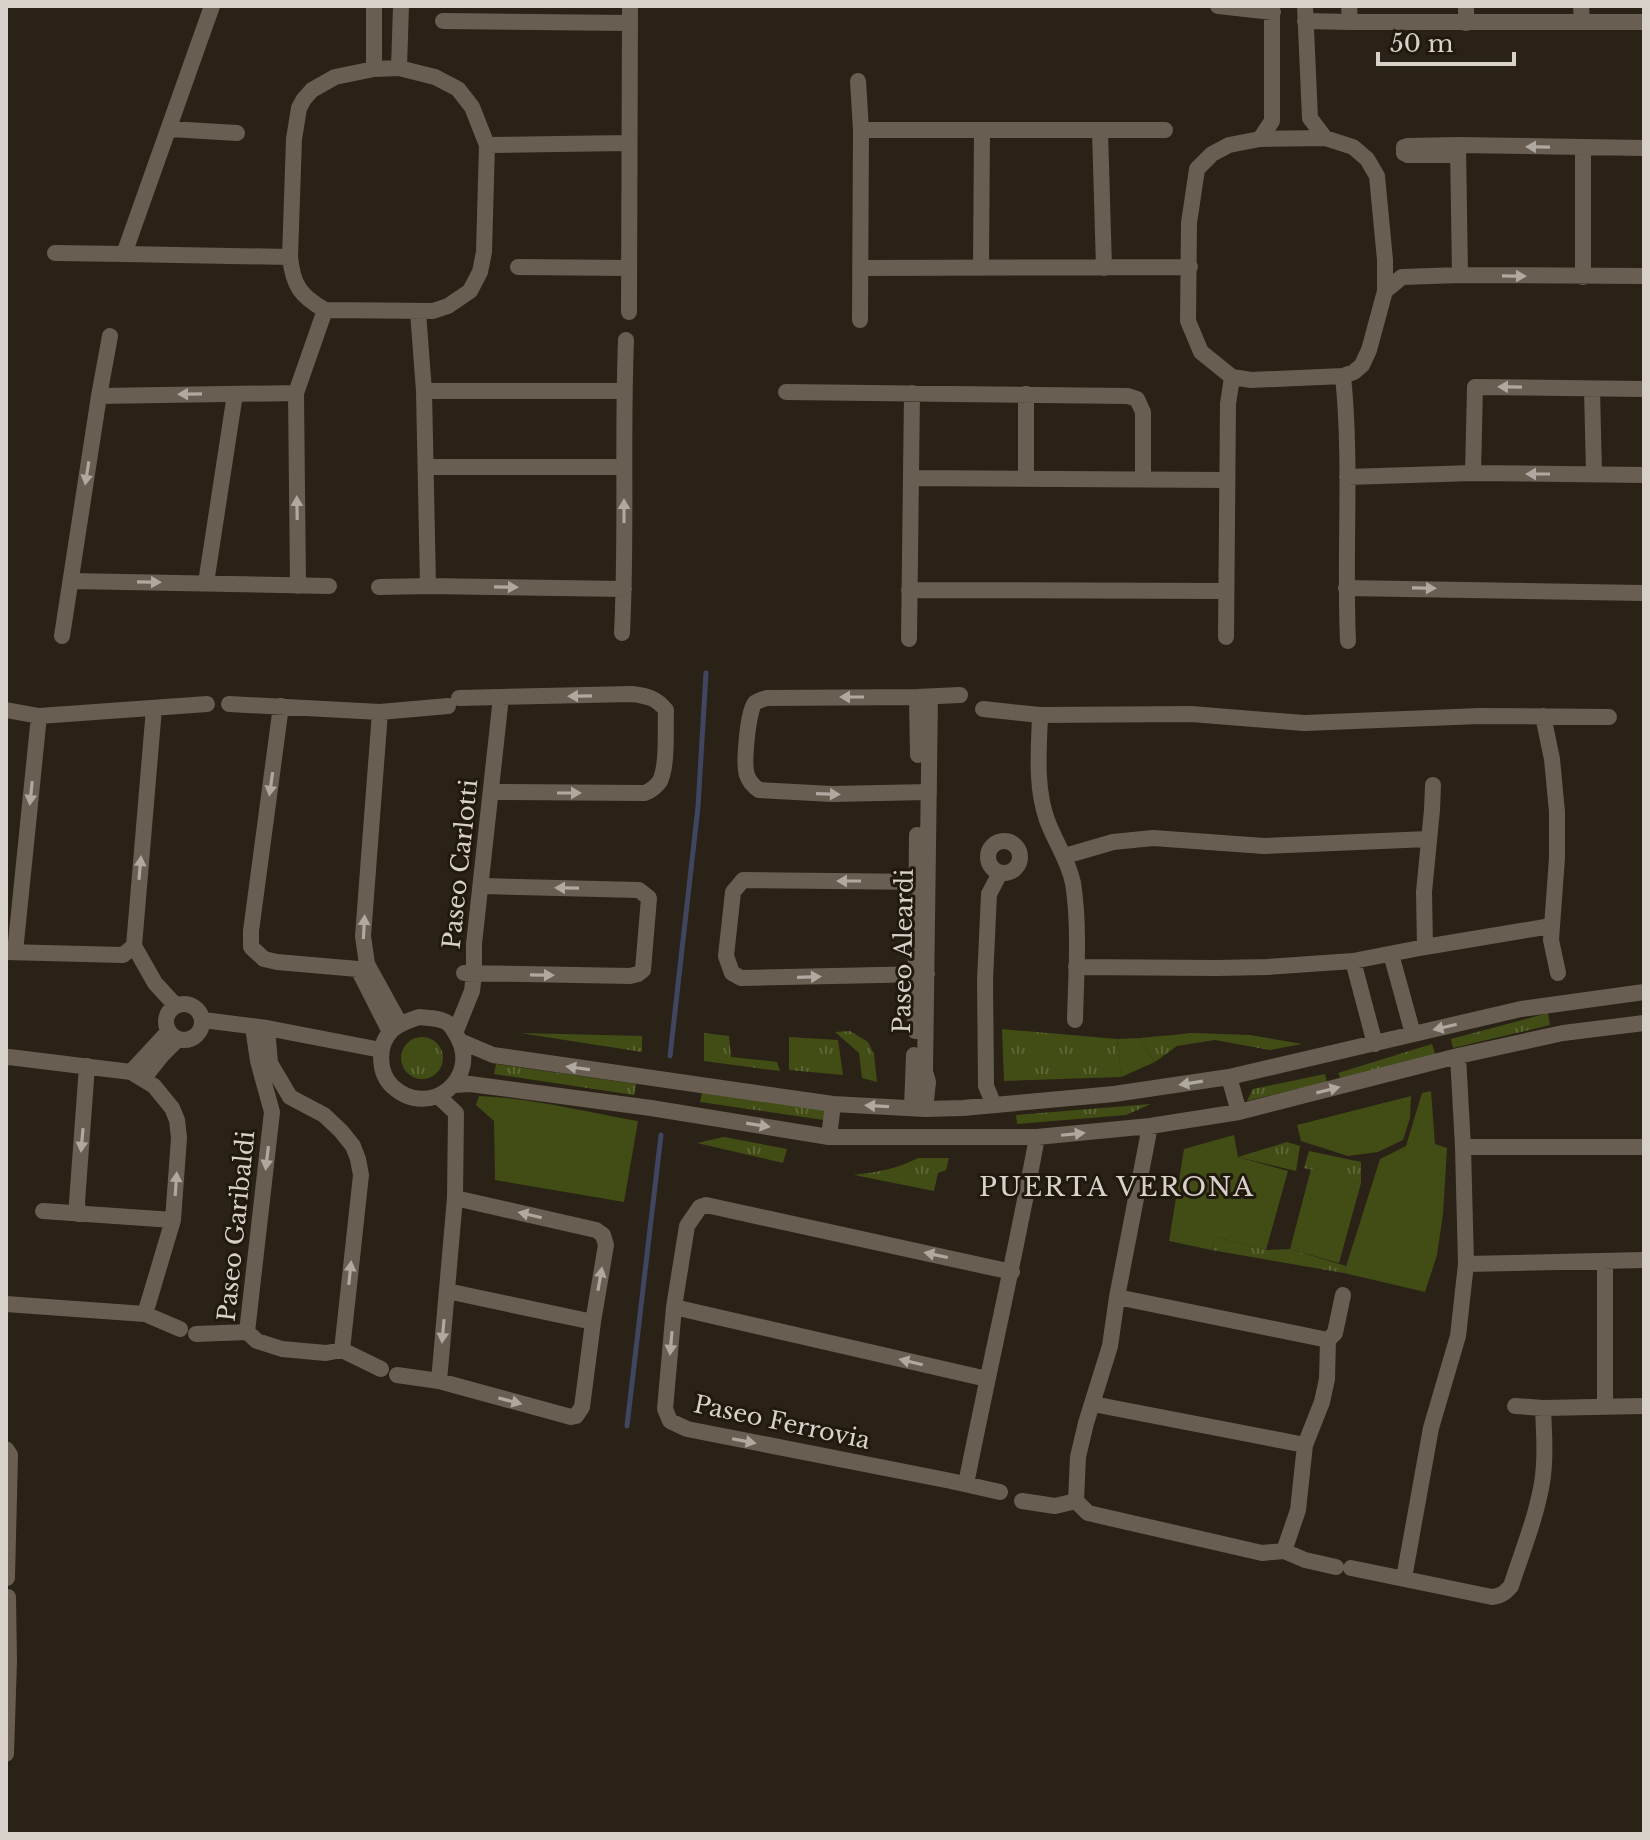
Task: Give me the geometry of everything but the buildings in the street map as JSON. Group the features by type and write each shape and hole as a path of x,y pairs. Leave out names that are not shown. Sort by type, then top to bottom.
{"street":[{"path":"124,254 212,6"},
{"path":"374,6 374,69"},
{"path":"399,68 401,6"},
{"path":"1218,6 1272,9 1272,121 1260,139"},
{"path":"1325,138 1310,118 1305,13 1582,14 1644,22"},
{"path":"443,21 630,14 629,312"},
{"path":"399,68 435,77 458,89 472,107 487,145 484,252 480,272 470,291 448,306 433,311 325,310 300,292 292,274 294,139 299,108 304,99 323,82 335,77 374,69 399,68"},
{"path":"858,81 861,130 860,320"},
{"path":"170,129 237,133"},
{"path":"861,130 1165,130"},
{"path":"981,268 982,130"},
{"path":"1100,131 1104,268"},
{"path":"1325,138 1353,147 1367,159 1377,176 1385,291 1369,350 1362,365 1343,376 1251,380 1232,377 1201,352 1188,321 1189,223 1197,169 1212,154 1229,145 1260,139 1325,138"},
{"path":"487,145 628,143"},
{"path":"1583,148 1583,277"},
{"path":"1460,271 1458,150 1644,148"},
{"path":"55,253 290,257"},
{"path":"1385,260 1405,270 1583,277 1644,276"},
{"path":"518,267 629,268"},
{"path":"860,268 1190,267"},
{"path":"1385,291 1402,277 1460,271"},
{"path":"298,586 296,393 325,310"},
{"path":"418,312 424,391 428,586"},
{"path":"62,636 110,336"},
{"path":"622,633 626,340"},
{"path":"1343,376 1346,404 1348,641"},
{"path":"1226,637 1228,404 1232,377"},
{"path":"1473,473 1475,387 1644,389"},
{"path":"1592,389 1594,474"},
{"path":"424,391 624,391"},
{"path":"786,392 1118,394 1137,399 1143,412 1143,479"},
{"path":"99,396 296,393"},
{"path":"909,639 912,393"},
{"path":"206,583 235,394"},
{"path":"1026,394 1026,478"},
{"path":"426,467 624,467"},
{"path":"1347,477 1473,473 1644,475"},
{"path":"911,478 1227,480"},
{"path":"71,581 329,586"},
{"path":"379,587 624,589"},
{"path":"1346,588 1644,593"},
{"path":"909,590 1226,591"},
{"path":"229,704 380,712 501,697 632,694 658,700 666,710 664,768 655,788 645,793 491,792"},
{"path":"924,793 832,794 759,790 747,775 745,763 751,710 762,699 960,695"},
{"name":"Paseo Carlotti","path":"454,1032 472,991 469,974 501,697"},
{"name":"Paseo Aleardi","path":"918,1109 928,1082 922,974 923,697"},
{"path":"6,710 39,716 207,704"},
{"path":"281,706 251,947 264,959 277,962 362,966"},
{"path":"154,708 134,946 155,983 176,1006"},
{"path":"983,709 1040,715 1191,714 1304,723 1438,717 1609,717"},
{"path":"380,712 362,966 395,1028"},
{"path":"1040,715 1038,768 1041,797 1048,823 1065,856 1073,883 1075,1020"},
{"path":"39,716 10,952 123,955 134,946"},
{"path":"1543,716 1552,759 1557,812 1551,940 1558,973"},
{"path":"1425,947 1424,892 1433,785"},
{"path":"1065,856 1113,842 1153,838 1264,846 1428,839"},
{"path":"994,1105 986,1086 985,980 989,894 1000,873"},
{"path":"921,882 743,880 733,892 726,956 732,973 741,978 922,974"},
{"path":"469,974 630,976 643,970 649,898 639,890 481,886"},
{"path":"1076,967 1267,967 1353,961 1551,926"},
{"path":"1391,954 1413,1034"},
{"path":"1353,961 1375,1044"},
{"path":"454,1032 464,1056 454,1085 438,1096 421,1100 404,1095 390,1084 382,1068 381,1050 395,1028 419,1017 433,1018 493,1055 833,1104 918,1109 1114,1094 1229,1077 1521,1009 1644,992"},
{"path":"182,1004 193,1006 203,1020 196,1037 190,1040 173,1035 167,1025 168,1014 182,1004"},
{"path":"1556,1004 1563,1033"},
{"path":"203,1020 381,1050"},
{"path":"454,1085 470,1084 681,1112 829,1137 1037,1137 1150,1126 1239,1112 1458,1056 1563,1033 1644,1023"},
{"path":"260,1028 270,1063 290,1097 324,1115 353,1146 358,1159 361,1175 342,1350"},
{"name":"Paseo Garibaldi","path":"260,1028 258,1061 272,1112 247,1332 257,1341 282,1349 326,1353 342,1350 389,1372 439,1381 571,1417 576,1416 582,1407 593,1322"},
{"path":"137,1076 162,1055 173,1035"},
{"path":"1404,1578 1431,1428 1458,1336 1466,1264 1458,1056"},
{"path":"6,1058 87,1066 137,1076 154,1086 172,1108 179,1138 173,1220 145,1314"},
{"path":"78,1214 87,1066"},
{"path":"1229,1077 1239,1112"},
{"path":"438,1096 456,1113 455,1198 439,1381"},
{"path":"272,1112 290,1097"},
{"path":"829,1137 833,1104"},
{"path":"1150,1126 1110,1346 1078,1457 1076,1501 1088,1513 1262,1553 1284,1551 1305,1560 1492,1597 1500,1596 1511,1586 1537,1506 1545,1459 1543,1408"},
{"path":"1000,1492 966,1484 1012,1272 1037,1137"},
{"path":"1463,1147 1644,1147"},
{"path":"447,1291 593,1322 606,1245 600,1232 455,1198"},
{"name":"Paseo Ferrovia","path":"966,1484 687,1429 670,1421 665,1409 674,1307 687,1226 695,1212 706,1205 1012,1272"},
{"path":"43,1211 173,1220"},
{"path":"1466,1264 1644,1260"},
{"path":"1605,1261 1605,1406"},
{"path":"1284,1551 1298,1510 1305,1445 1322,1402 1327,1379 1328,1340 1335,1333 1343,1295"},
{"path":"1117,1297 1328,1340"},
{"path":"6,1304 145,1314 188,1332 247,1332"},
{"path":"674,1307 987,1379"},
{"path":"1093,1404 1305,1445"},
{"path":"1515,1406 1644,1406"},
{"path":"6,1449 10,1455 7,1578"},
{"path":"1022,1501 1055,1506 1076,1501"},
{"path":"6,1754 8,1597"}],"green space":[{"path":"1548,1013 1550,1025 1453,1048 1451,1039"},
{"path":"1002,1029 1117,1039 1121,1077 1004,1081"},
{"path":"850,1031 868,1042 874,1054 877,1082 862,1078 859,1053 835,1032"},
{"path":"520,1033 642,1036 642,1052"},
{"path":"704,1033 729,1036 731,1057 777,1062 780,1071 704,1061"},
{"path":"1194,1033 1250,1035 1302,1044 1270,1050 1215,1040 1177,1046 1155,1062 1140,1038"},
{"path":"422,1037 436,1044 443,1058 436,1072 422,1079 408,1072 401,1058 408,1044"},
{"path":"789,1037 838,1040 843,1075 789,1070"},
{"path":"1140,1038 1155,1062 1121,1077 1117,1039"},
{"path":"1432,1044 1435,1054 1341,1079 1338,1073"},
{"path":"496,1064 636,1084 634,1095 494,1074"},
{"path":"1325,1074 1327,1082 1247,1101 1253,1089"},
{"path":"1431,1091 1435,1144 1447,1148 1437,1255 1425,1292 1344,1273 1380,1159 1406,1146 1422,1093"},
{"path":"702,1093 830,1111 824,1120 700,1102"},
{"path":"479,1096 539,1102 638,1121 624,1202 495,1180 494,1121 476,1105"},
{"path":"1411,1096 1410,1118 1403,1140 1378,1152 1348,1156 1301,1141 1297,1125"},
{"path":"1151,1104 1126,1115 1017,1124 1016,1115"},
{"path":"1234,1135 1238,1157 1288,1171 1266,1250 1216,1237 1211,1250 1169,1241 1184,1149"},
{"path":"724,1137 787,1149 783,1163 697,1143"},
{"path":"1287,1142 1300,1146 1296,1171 1238,1157"},
{"path":"1309,1151 1361,1162 1361,1183 1304,1168"},
{"path":"918,1158 949,1158 946,1170 938,1173 934,1191 854,1175 895,1167"},
{"path":"1311,1169 1361,1183 1339,1263 1290,1249"},
{"path":"1216,1237 1266,1250 1290,1249 1346,1266 1344,1273 1211,1250"}],"waterway":[{"path":"670,1056 698,807 706,673"},
{"path":"627,1426 661,1135"}],"district":[{"name":"PUERTA VERONA","path":"1117,1187"}]}
